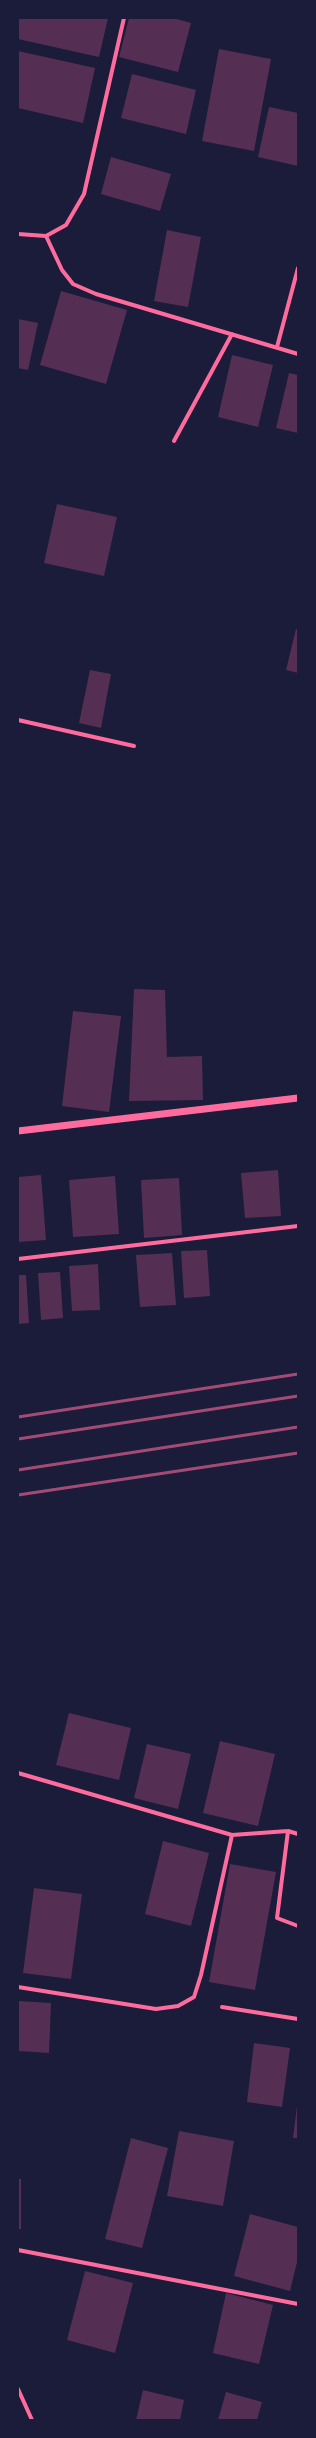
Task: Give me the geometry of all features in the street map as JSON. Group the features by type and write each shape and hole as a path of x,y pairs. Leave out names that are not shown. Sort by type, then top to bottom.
{"street":[{"path":"18,234 46,236 66,225 84,194 124,18"},
{"path":"46,236 62,270 73,284 96,294 298,354"},
{"path":"277,347 298,268"},
{"path":"174,442 232,334"},
{"path":"18,720 134,746"},
{"path":"18,1131 298,1098"},
{"path":"18,1259 298,1226"},
{"path":"18,1773 232,1835 288,1831 298,1834"},
{"path":"288,1831 277,1918 298,1926"},
{"path":"18,1987 156,2009 178,2006 194,1997 201,1975 232,1835"},
{"path":"222,2007 298,2019"},
{"path":"18,2250 298,2304"},
{"path":"18,2389 32,2420"}],"building":[{"path":"18,18 108,18 99,57 18,39"},
{"path":"129,18 173,18 191,23 178,72 119,57"},
{"path":"219,49 271,59 254,151 202,141"},
{"path":"18,51 95,68 83,123 18,108"},
{"path":"132,74 196,90 186,134 121,118"},
{"path":"269,107 298,113 298,166 258,157"},
{"path":"111,157 171,174 160,211 101,194"},
{"path":"167,230 201,237 188,307 154,301"},
{"path":"61,291 127,310 106,384 40,365"},
{"path":"18,319 38,323 28,370 18,368"},
{"path":"232,355 273,365 258,427 218,417"},
{"path":"289,373 298,375 298,433 276,428"},
{"path":"57,504 117,517 104,576 44,563"},
{"path":"296,629 298,629 298,673 286,670"},
{"path":"90,670 111,674 101,728 79,723"},
{"path":"134,989 165,990 167,1057 202,1056 203,1100 129,1101"},
{"path":"73,1011 121,1016 109,1112 62,1106"},
{"path":"278,1170 281,1216 245,1218 241,1173"},
{"path":"41,1175 46,1240 18,1242 18,1177"},
{"path":"115,1176 119,1234 73,1237 69,1180"},
{"path":"179,1178 182,1235 144,1238 141,1180"},
{"path":"207,1250 210,1296 184,1298 181,1251"},
{"path":"172,1253 176,1305 140,1307 136,1255"},
{"path":"98,1264 100,1310 72,1311 69,1266"},
{"path":"60,1272 63,1318 41,1320 38,1273"},
{"path":"18,1275 26,1275 29,1323 18,1324"},
{"path":"69,1713 131,1728 119,1780 56,1765"},
{"path":"220,1741 275,1754 258,1826 203,1813"},
{"path":"147,1744 191,1754 178,1809 134,1798"},
{"path":"163,1841 209,1853 191,1926 145,1914"},
{"path":"230,1864 276,1872 255,1990 209,1982"},
{"path":"34,1888 82,1894 71,1979 23,1973"},
{"path":"18,2001 51,2003 49,2053 18,2051"},
{"path":"254,2043 290,2048 282,2107 247,2102"},
{"path":"297,2106 298,2138 293,2138"},
{"path":"179,2131 234,2141 223,2206 167,2196"},
{"path":"131,2138 168,2148 142,2248 105,2239"},
{"path":"18,2179 21,2179 21,2229 18,2229"},
{"path":"250,2214 298,2227 298,2258 290,2291 234,2276"},
{"path":"85,2271 133,2283 115,2353 67,2340"},
{"path":"226,2293 273,2305 259,2364 213,2353"},
{"path":"143,2390 184,2400 180,2420 136,2420"},
{"path":"226,2392 262,2402 257,2420 218,2420"}],"railway":[{"path":"18,1417 298,1374"},
{"path":"18,1439 298,1396"},
{"path":"18,1470 298,1427"},
{"path":"18,1495 298,1453"}]}
